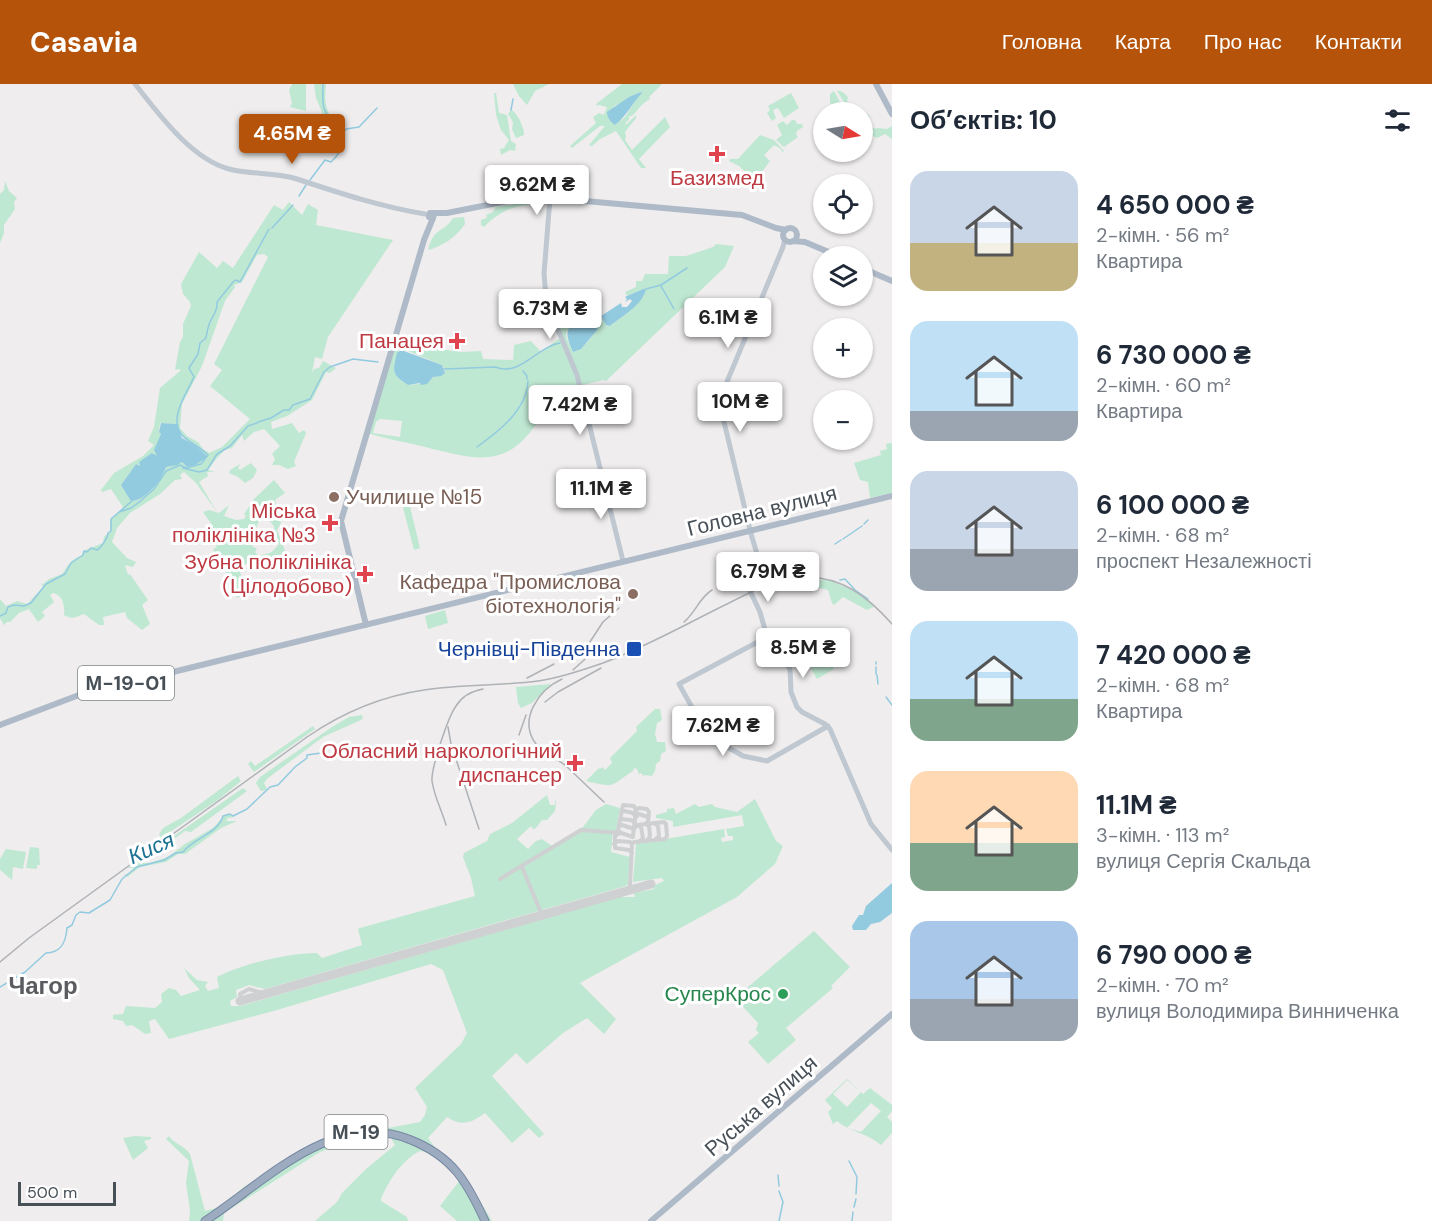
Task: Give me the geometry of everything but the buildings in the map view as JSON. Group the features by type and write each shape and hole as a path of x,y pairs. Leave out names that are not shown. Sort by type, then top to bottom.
{"highway":[{"name":"М-19","path":"208,1219 308,1150 345,1135 369,1131 404,1137 424,1146 445,1160 463,1178 485,1221"}],"main road":[{"path":"135,84 161,119 197,151 226,168 282,175 395,210 430,217 528,197 550,198 743,215 776,228 788,237 814,246"},
{"path":"876,84 892,114"},
{"path":"550,198 544,274 546,297 576,375 623,561"},
{"path":"366,625 341,521 430,217"},
{"path":"752,530 723,411 723,399 793,229 805,242"},
{"path":"788,237 796,237 796,233"},
{"path":"785,247 719,401 763,565 743,576 760,612 766,637 790,669 790,692 797,707 828,726 871,824 892,850"},
{"path":"873,273 892,281"},
{"path":"723,411 724,406 729,404"},
{"name":"Головна вулиця","path":"0,725 76,695 892,496"},
{"path":"766,637 679,684 711,738 744,757 766,761 828,726"},
{"name":"Руська вулиця","path":"651,1221 892,1014"}],"green space":[{"path":"292,84 306,84 306,111 290,107 292,103 289,90"},
{"path":"314,84 326,84 327,109 334,125 333,128 328,116 324,117 316,98"},
{"path":"513,84 549,84 535,91 527,105"},
{"path":"622,84 662,84 649,97 650,99 632,116 629,116 629,120 625,123 627,124 636,115 625,132 625,140 632,150 665,117 670,127 639,159 646,168 641,168 616,131 592,146 589,145 605,126 600,126 572,148 570,146 596,123 593,117 599,113 604,115 607,107 596,104","holes":["641,92 625,117 615,125 614,106"]},
{"path":"834,91 840,102 830,102 830,94"},
{"path":"837,91 848,97 849,102 844,102"},
{"path":"494,93 496,93 499,113 507,115 511,141 516,144 515,151 510,150 501,155 500,149 504,148 509,140 501,130 496,115"},
{"path":"791,93 799,108 784,118 778,108 773,110 776,118 772,121 767,113 770,110 768,106"},
{"path":"511,110 518,117 524,132 524,135 516,138 512,129 513,122 508,114"},
{"path":"795,120 797,124 802,124 803,127 797,131 798,137 784,147 776,140 782,135 777,125 783,121 787,125"},
{"path":"892,126 892,139 885,134 877,138 873,136 873,128 887,129"},
{"path":"760,135 774,140 784,151 782,152 774,145 764,155 770,161 755,181 739,166 729,161 738,159"},
{"path":"5,181 9,191 17,198 14,202 15,209 4,225 0,243 0,194 4,190"},
{"path":"289,202 302,215 308,204 318,210 316,225 393,240 328,337 322,359 315,357 312,373 323,361 336,368 330,373 326,372 312,400 287,416 271,422 272,429 292,423 299,433 304,430 306,433 294,462 296,466 288,469 272,465 275,459 272,454 280,446 264,429 254,432 244,441 242,435 232,448 225,450 216,459 208,470 215,472 207,472 208,476 199,482 217,512 196,483 184,472 180,475 182,479 175,480 160,494 130,513 117,528 112,542 127,558 136,562 133,567 125,565 128,575 130,574 148,600 142,605 150,624 142,630 127,618 125,612 103,617 104,625 99,625 84,614 74,618 67,617 64,615 61,598 53,593 50,595 54,602 42,612 45,616 38,622 29,609 19,613 4,625 0,618 0,599 6,606 17,601 27,604 43,587 41,583 62,574 72,560 82,556 83,551 103,543 104,537 110,531 110,520 123,507 111,489 102,492 101,490 114,473 143,456 154,445 148,441 154,427 160,388 180,371 180,369 175,370 183,337 183,324 191,306 183,294 181,284 199,252 217,268 223,261 233,268 274,205 283,210","holes":["264,254 268,257 214,364 222,370 210,386 250,419 222,447 209,453 180,428 182,404 202,366 225,301 235,287 234,285 242,282 257,255","160,423 177,424 185,439 205,455 205,459 187,467 182,462 167,467 155,451 161,434 159,432","153,453 166,469 148,494 132,501 121,485 136,464 140,466 139,462"]},
{"path":"528,202 527,205 504,212 484,227 481,225 481,220 487,218 486,215 493,212 496,207"},
{"path":"464,217 465,224 453,237 444,244 428,250 433,237 453,218"},
{"path":"716,244 734,246 725,267 606,381 583,385 583,388 578,390 581,399 576,408 569,401 580,397 569,399 568,391 547,398 554,420 548,420 546,415 535,419 536,424 512,449 499,455 472,457 367,433 394,343 461,352 481,351 483,359 513,360 514,345 531,341 541,352 561,337 556,325 592,313 595,316 600,314 606,325 610,326 631,310 644,296 643,289 627,296 625,292 636,287 636,281 642,281 645,274 668,274 669,256 686,256","holes":["593,319 598,329 584,346 573,352 566,332 571,327","399,351 408,351 442,365 445,370 428,383 408,385 400,380 395,364","380,419 402,421 400,437 373,433 376,422"]},
{"path":"892,443 892,493 870,498 868,482 860,480 854,463 881,455 880,451 887,449 886,444"},
{"path":"251,463 257,470 253,478 245,483 229,473 240,464 238,468 240,470"},
{"path":"274,480 285,493 275,500 281,523 277,530 286,553 239,566 245,594 237,598 223,565 213,550 217,546 204,530 212,525 203,512 209,510 219,513 229,505 224,516 236,520 244,519 246,516 244,514 255,498","holes":["262,513 274,526 274,540 279,544 272,552 259,556 255,552 257,549 251,545 256,538 253,536"]},
{"path":"406,490 420,548 414,550 399,492"},
{"path":"827,579 856,592 875,606 867,610 843,597 834,605 828,590 811,586 807,590 803,587 804,584"},
{"path":"445,610 448,623 428,629 425,616"},
{"path":"798,630 803,639 810,635 821,666 832,664 834,669 817,679 791,633"},
{"path":"551,684 532,703 521,708 516,687"},
{"path":"655,709 660,709 662,720 657,723 655,734 657,742 665,742 666,751 661,754 652,776 644,775 643,777 642,773 639,774 634,768 612,785 586,781 599,768 602,767 605,770 612,763 610,758 637,731 636,727"},
{"path":"362,715 361,720 323,737 268,778 264,783 267,789 261,791 256,783 260,777 332,727 349,717"},
{"path":"313,726 315,729 254,772 248,764 251,761 255,766"},
{"path":"238,776 241,781 218,800 161,838 159,834 163,828 181,818"},
{"path":"243,788 247,791 191,832 185,831 141,863 150,863 168,857 213,828 225,815 234,815 226,821 237,821 221,828 185,854 178,854 166,862 140,867 127,877 124,874 129,874 134,868 128,868"},
{"path":"547,795 550,805 555,805 556,801 555,811 547,820 542,820 536,828 533,829 531,826 517,839 528,849 536,841 542,839 552,846 583,827 596,810 606,804 620,808 616,831 613,831 611,852 630,857 626,886 265,989 249,985 236,990 237,997 230,1001 231,1006 240,1006 619,897 635,897 634,893 654,889 653,886 664,881 662,878 633,882 636,844 724,829 725,837 721,838 722,842 733,840 733,836 728,836 726,829 744,826 742,815 673,827 673,821 656,818 656,815 667,812 667,809 674,808 676,814 695,804 699,807 712,804 715,807 737,812 755,799 776,841 783,846 775,864 737,897 580,983 616,1019 604,1034 587,1018 563,1033 527,1064 516,1053 492,1076 544,1134 539,1138 529,1128 512,1143 485,1113 462,1123 447,1117 428,1138 467,1179 492,1221 457,1221 440,1206 460,1180 437,1158 420,1151 397,1171 381,1199 407,1217 408,1221 315,1221 337,1202 342,1193 366,1169 395,1145 391,1138 380,1135 352,1141 320,1152 224,1213 223,1221 189,1221 190,1210 186,1183 189,1161 166,1139 169,1136 190,1154 205,1211 220,1207 244,1187 305,1147 307,1148 335,1131 335,1128 376,1123 388,1128 420,1122 427,1107 415,1088 461,1044 467,1033 443,970 431,964 277,1010 169,1039 155,1019 149,1021 151,1033 145,1034 132,1025 126,1026 123,1021 113,1019 113,1015 123,1014 126,1006 155,1008 162,1002 161,994 169,988 176,990 181,996 200,990 189,978 184,968 197,980 208,982 205,986 208,991 219,988 217,977 239,968 293,955 317,953 322,958 362,945 358,929 360,928 475,896 463,857 464,853 487,841 490,834 512,823"},
{"path":"30,847 39,848 40,865 37,865 37,869 26,868"},
{"path":"6,849 26,852 23,869 13,867 12,880 0,870 0,859"},
{"name":"СуперКрос","path":"814,931 850,967 831,986 833,988 786,1028 796,1040 768,1064 748,1042 759,1033 756,1030 758,1023 735,998"},
{"path":"847,1079 859,1091 847,1080 833,1094 847,1107 861,1092 863,1094 870,1088 892,1105 892,1111 887,1117 892,1122 892,1133 881,1145 850,1129 861,1132 881,1111 871,1103 847,1128 837,1121 833,1124 828,1112 832,1108 825,1100"},
{"path":"151,1137 151,1139 144,1141 148,1148 133,1160 123,1138"}],"water":[{"path":"641,92 623,118 615,125 612,123 607,112"},
{"path":"646,289 644,295 636,305 610,326 606,325 601,316 621,303 622,307 627,307 632,301 630,299 625,302 627,299 625,297"},
{"path":"595,318 598,329 581,349 573,352 568,337 570,327"},
{"path":"401,350 442,365 445,373 433,377 427,384 408,385 395,372 397,353"},
{"path":"161,423 177,424 182,438 196,446 206,455 206,458 187,467 182,462 166,467 148,493 131,501 121,485 136,464 140,466 139,462 152,453 157,456 154,450 161,434 159,432"},
{"path":"892,883 892,913 880,922 871,924 866,930 853,930 852,926 859,915 863,915 866,906"}],"waterway":[{"path":"310,180 325,160 331,162 341,148 339,135 324,108 323,84"},
{"path":"511,110 513,99"},
{"path":"341,135 346,129 359,127 377,108"},
{"path":"299,196 306,185"},
{"path":"272,228 293,205"},
{"path":"119,512 138,503 154,489 166,471 180,465 186,468 201,464 208,455 185,438 178,428 180,406 194,377 189,368 198,354 200,343 206,338 217,302 233,282 236,280 240,282 269,229"},
{"path":"646,289 661,285 687,268"},
{"path":"661,286 674,309"},
{"path":"444,369 513,368 543,350 560,343"},
{"path":"258,422 310,399 324,372 330,367 353,359 378,362"},
{"path":"523,371 527,379"},
{"path":"477,447 502,427 517,411 523,401 528,381"},
{"path":"183,468 199,472 207,470 217,454 230,446 248,426 257,423"},
{"path":"0,616 6,613 8,607 31,603 46,584 65,574 71,563 83,555 84,551 87,552 91,548 99,549 111,531 111,519 132,501"},
{"path":"864,524 868,520"},
{"path":"843,539 862,526"},
{"path":"835,544 841,540"},
{"path":"840,580 845,579 868,599"},
{"path":"876,667 876,674"},
{"path":"877,675 878,684"},
{"path":"886,697 892,705"},
{"name":"Кися","path":"0,987 25,972 46,953 59,949 66,937 67,928 72,925 76,915 80,912 89,913 110,900 122,879 137,867 183,852 211,832 223,816 230,814 233,816 247,809 270,787 278,785 307,758 307,755 321,753 326,747"},
{"path":"849,1161 857,1177 856,1194"},
{"path":"778,1175 779,1186"},
{"path":"779,1191 783,1202 779,1221"},
{"path":"854,1207 856,1199"},
{"path":"852,1221 853,1212"}],"taxiway":[{"path":"620,832 618,830 623,805 634,806 636,810 647,809 648,822 645,824 649,826 650,836 647,841"},
{"path":"633,836 636,810"},
{"path":"621,812 633,813 636,817 639,814 648,817"},
{"path":"620,819 631,820 635,823"},
{"path":"614,844 618,841 632,844 665,839 667,836 664,822 637,825 635,828"},
{"path":"654,823 658,826 659,836 656,839"},
{"path":"619,826 634,829"},
{"path":"639,826 643,838 639,842"},
{"path":"500,879 581,830 621,833 633,837"},
{"path":"620,833 615,836 615,848 629,850 632,853"},
{"path":"630,886 632,843"},
{"path":"522,867 542,915"},
{"path":"627,891 630,886 635,888"},
{"path":"241,1001 240,994 249,989 266,994"}],"runway":[{"path":"240,1001 651,884"}],"railway":[{"path":"0,962 29,938 307,737 334,720 378,701 424,690 538,681 571,674 635,650 764,586 793,578 817,578 842,584 864,597 892,624"},
{"path":"684,622 712,590"},
{"path":"580,657 603,622 619,608"},
{"path":"573,670 595,650"},
{"path":"527,678 554,664"},
{"path":"545,702 558,692 601,668"},
{"path":"562,679 545,690 533,707 529,725 531,735 539,747 566,766 604,802"},
{"path":"446,825 432,781 437,754 458,702 475,691 483,689"},
{"path":"519,735 526,715"},
{"path":"448,727 451,744 479,829"}],"place":[{"name":"Базизмед","path":"717,154"},
{"name":"Панацея","path":"457,341"},
{"name":"Училище №15","path":"334,497"},
{"name":"Міська поліклініка №3","path":"330,523"},
{"name":"Зубна поліклініка (Цілодобово)","path":"365,574"},
{"name":"Кафедра \"Промислова біотехнологія\"","path":"633,594"},
{"name":"Чернівці-Південна","path":"634,649"},
{"name":"Обласний наркологічний диспансер","path":"575,763"},
{"name":"СуперКрос","path":"783,994"}],"district":[{"name":"Чагор","path":"43,985"}]}
